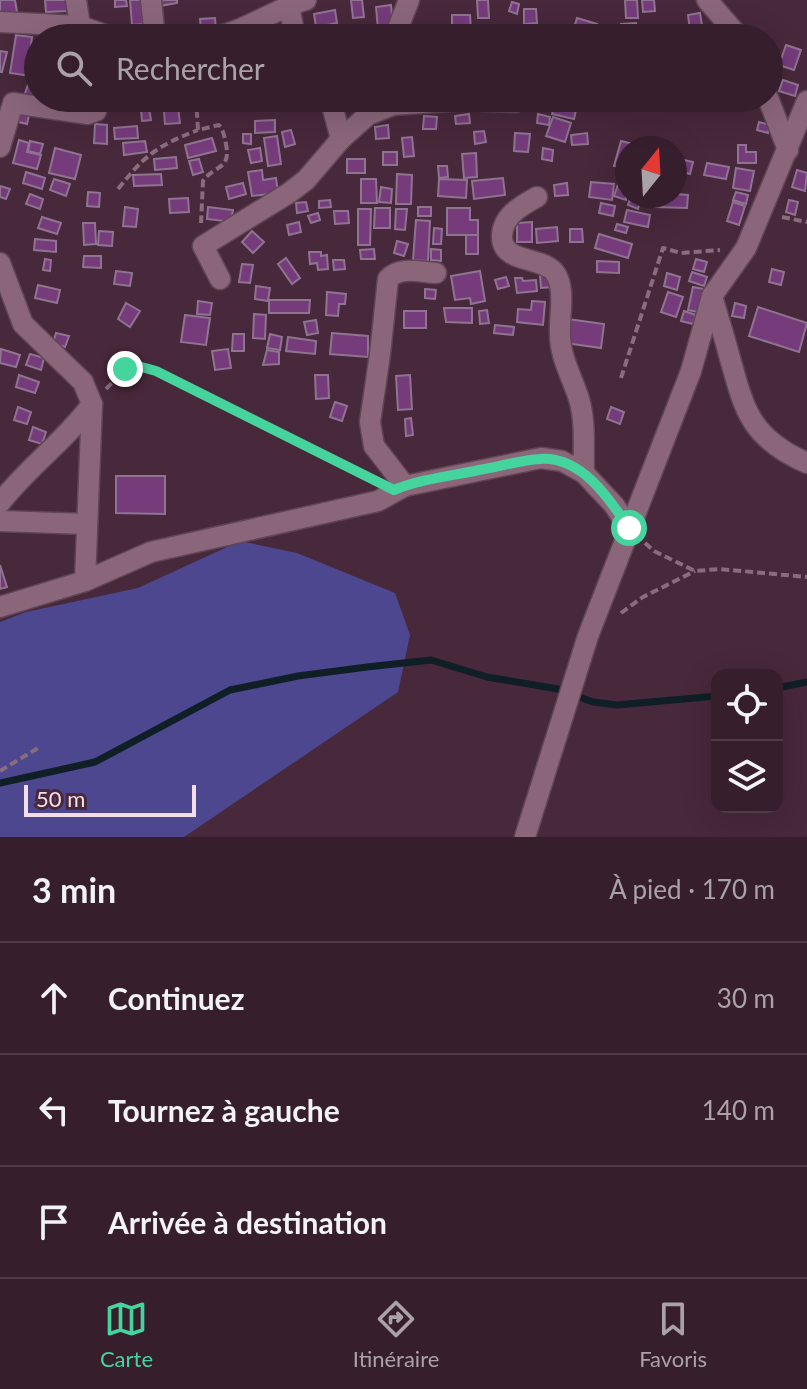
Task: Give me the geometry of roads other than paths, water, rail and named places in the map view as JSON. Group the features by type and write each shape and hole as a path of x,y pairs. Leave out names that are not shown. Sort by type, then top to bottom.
{"street":[{"path":"76,0 80,24"},
{"path":"151,0 154,24"},
{"path":"400,24 409,0"},
{"path":"707,0 728,24"},
{"path":"248,24 294,2 294,24"},
{"path":"0,22 40,24"},
{"path":"525,837 588,636 691,371 712,296 746,248 807,101"},
{"path":"0,147 13,103 24,105"},
{"path":"334,112 341,139"},
{"path":"220,279 203,246 306,180 341,139 374,112"},
{"path":"773,112 788,150"},
{"path":"537,197 510,215 502,237 505,247 515,256 543,263 555,272 560,285 560,342 579,400 583,422 584,473"},
{"path":"0,263 23,324 83,382 92,404 85,581"},
{"path":"400,488 374,446 370,422 388,279 402,271 436,273"},
{"path":"712,296 737,387 750,419 772,444 807,463"},
{"path":"0,503 92,404"},
{"path":"0,607 85,581 151,552 378,501 400,488 541,458 562,461 584,473 614,505 629,528"},
{"path":"0,521 86,524"}],"waterway":[{"path":"0,783 95,762 230,690 298,676 367,667 431,660 487,677 558,689 593,702 617,705 711,697"},
{"path":"783,687 807,682"}]}
